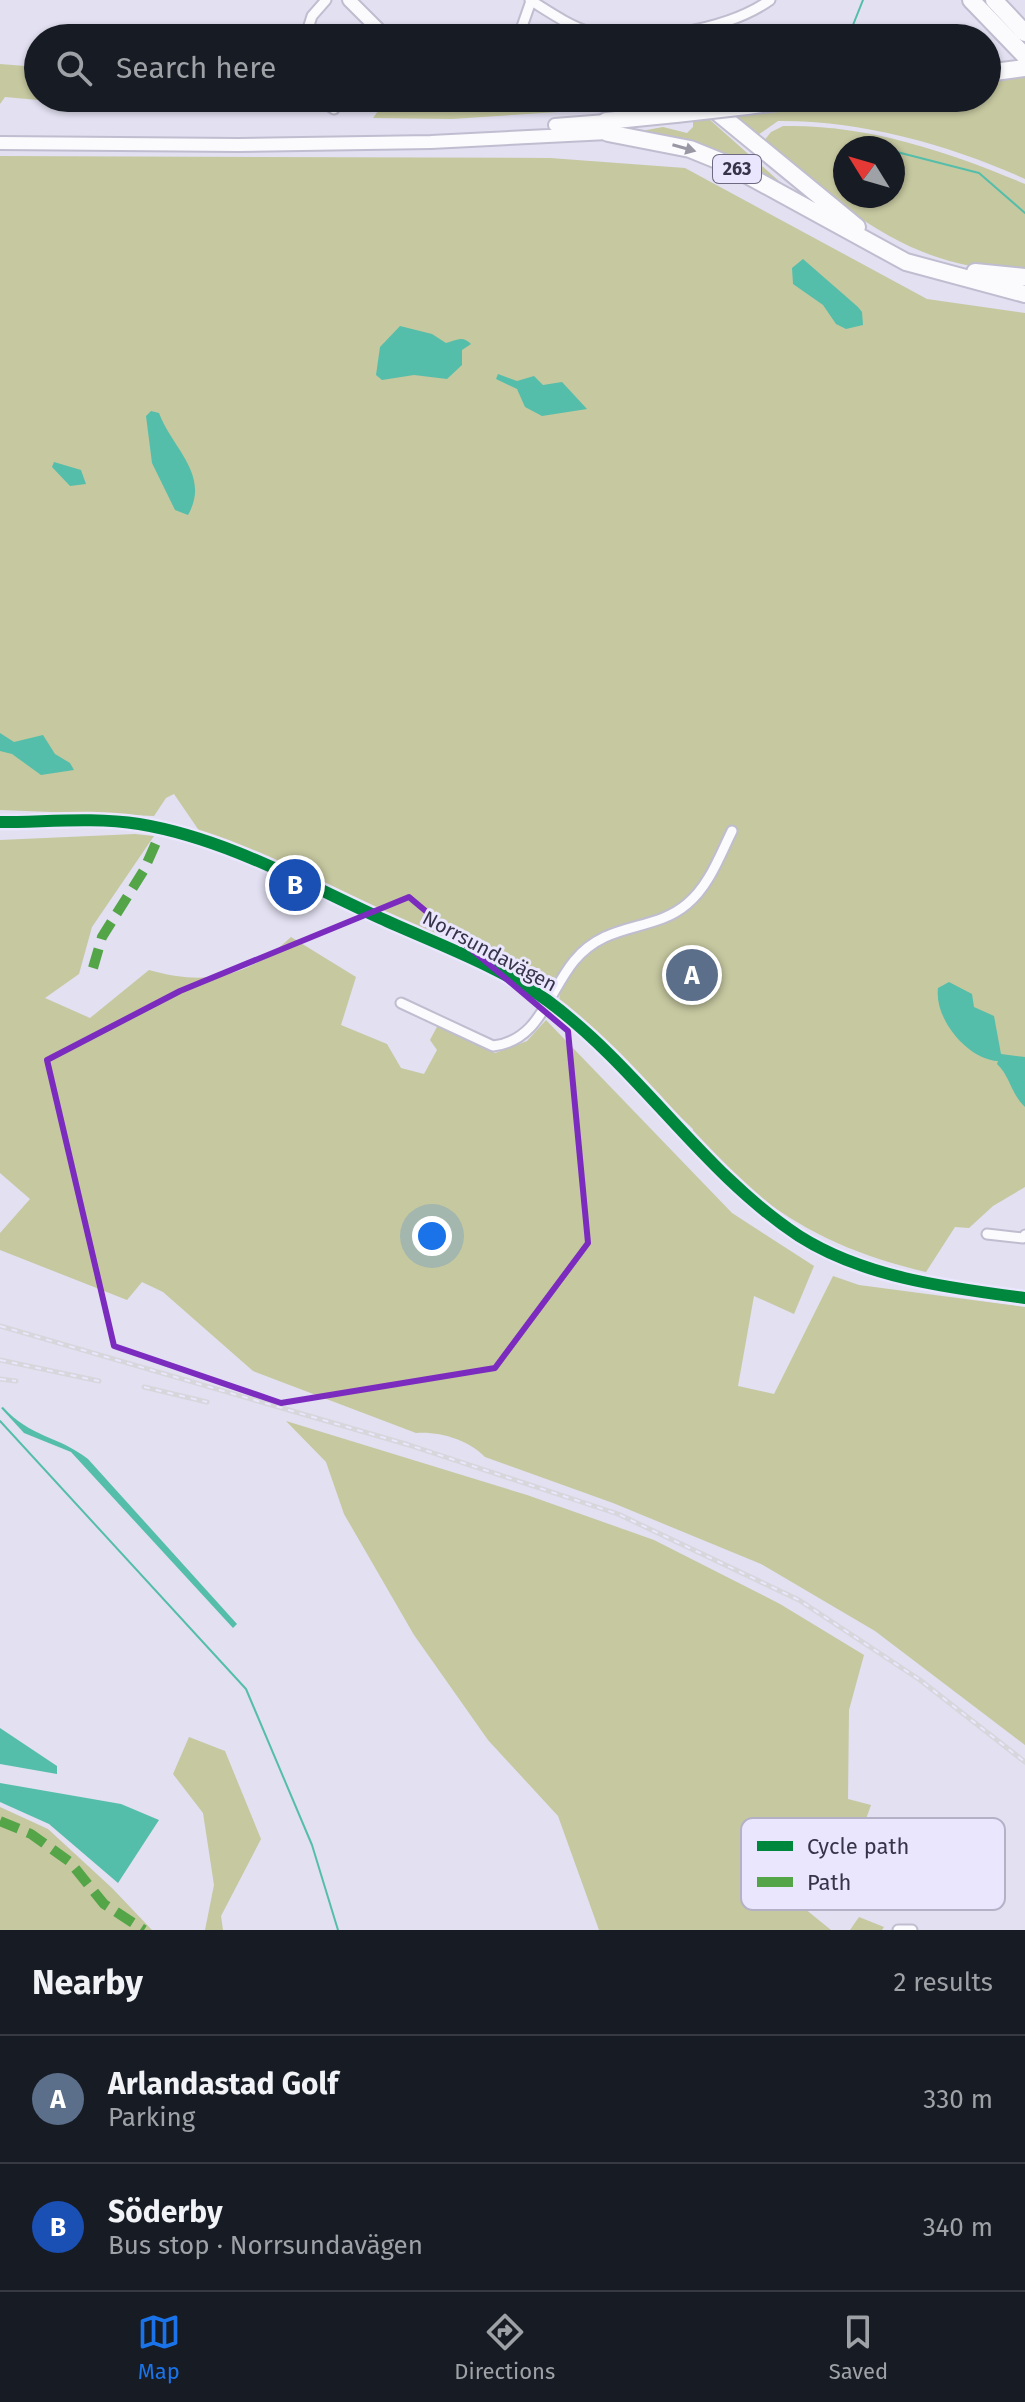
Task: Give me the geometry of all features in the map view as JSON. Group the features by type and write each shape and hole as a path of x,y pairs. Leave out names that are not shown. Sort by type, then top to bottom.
{"highway":[{"path":"971,0 996,24"},
{"path":"994,0 1023,49"},
{"path":"1001,28 1023,49"},
{"path":"1001,71 1025,68"},
{"name":"263","path":"607,127 694,112"},
{"path":"704,112 853,235"},
{"path":"717,112 855,225 886,242 945,265 986,275 1025,277"},
{"name":"263","path":"607,127 690,149 727,164 853,235 935,273 1025,294"}],"street":[{"path":"309,24 312,16 326,0"},
{"path":"349,0 374,24"},
{"path":"522,24 530,0 576,24"},
{"path":"712,24 736,17 770,0"},
{"name":"263","path":"0,143 181,145 340,142 607,127"},
{"name":"Norrsundavägen","path":"0,822 106,821 195,836 415,933 548,1002 619,1064 726,1177 801,1237 884,1272 969,1291 1025,1298"},
{"path":"401,1003 493,1046 507,1044 526,1033 573,962 601,938 662,918 685,906 713,869 732,831"},
{"path":"987,1234 1023,1238 1025,1235"},
{"path":"898,1930 912,1930"}],"highlighted area":[{"path":"409,897 568,1031 588,1243 495,1368 281,1403 114,1346 47,1060 180,991"}],"shaded area":[{"path":"0,64 24,66 24,99 5,97 0,104"},
{"path":"1025,78 1025,179 936,145 905,136 840,125 778,121 755,137 725,112 755,112 1001,112 1001,79"},
{"path":"377,112 560,112 452,119 373,118"},
{"path":"709,119 799,199 636,132 663,127 687,133 693,127 693,121"},
{"path":"783,126 880,136 833,136 833,199 763,142 771,132"},
{"path":"905,142 967,161 1025,184 1025,271 984,268 947,260 914,248 845,208 905,208"},
{"path":"0,156 550,158 685,168 927,299 1025,313 1025,1187 993,1206 969,1228 955,1227 926,1272 857,1251 826,1238 770,1205 717,1161 691,1135 693,1129 559,1001 560,993 551,986 542,988 200,832 174,794 166,798 154,816 0,810"},
{"path":"803,259 858,307 862,312 863,325 846,329 836,324 823,305 793,284 792,268"},
{"path":"400,326 432,334 446,343 459,339 468,341 471,344 462,350 462,365 447,379 414,375 382,380 376,375 380,347"},
{"path":"498,374 517,381 534,376 543,385 562,382 587,409 542,416 525,407 517,389 496,379"},
{"path":"151,411 159,413 192,474 194,501 188,515 175,510 152,463 146,416"},
{"path":"54,462 81,470 86,484 70,486 52,467"},
{"path":"0,733 14,742 43,735 55,754 70,763 74,770 41,775 12,754 0,751"},
{"path":"135,834 154,836 92,927 79,974 45,998 90,1018 149,970 189,977 225,975 259,962 291,937 356,977 341,1025 387,1044 401,1068 424,1074 437,1050 430,1040 439,1023 495,1053 527,1041 546,1020 732,1213 814,1266 794,1314 754,1296 738,1386 774,1394 833,1276 859,1285 1025,1307 1025,1745 875,1631 761,1564 613,1503 485,1457 453,1438 416,1433 253,1371 163,1292 142,1282 127,1300 0,1250 0,1233 30,1199 0,1173 0,840"},
{"path":"949,982 972,994 974,1007 994,1016 1001,1054 1025,1057 1025,1107 998,1061 976,1054 948,1025 938,1000 938,988"},
{"path":"3,1407 24,1425 88,1459 237,1624 233,1628 71,1452 24,1433"},
{"path":"286,1421 527,1495 654,1540 780,1604 864,1655 849,1710 848,1799 871,1805 866,1818 741,1818 741,1910 806,1910 831,1930 599,1930 558,1816 488,1740 414,1635 344,1514 326,1462"},
{"path":"0,1728 57,1766 57,1774 0,1764"},
{"path":"189,1737 225,1751 261,1839 221,1916 223,1930 205,1930 214,1885 203,1813 173,1774"},
{"path":"0,1783 121,1804 159,1820 118,1883 49,1824 0,1802"},
{"path":"0,1807 48,1829 152,1930 0,1930"},
{"path":"859,1917 884,1927 882,1930 850,1930"}],"waterway":[{"path":"853,24 863,0"},
{"path":"905,154 979,173 1025,213"},
{"path":"0,1421 246,1689 312,1845 338,1930"}],"railway":[{"path":"0,1326 409,1445 618,1514 799,1600 920,1680 1025,1762"},
{"path":"0,1360 99,1381"},
{"path":"0,1379 16,1381"},
{"path":"144,1387 207,1402"}],"marked path":[{"path":"93,968 102,937 144,870 162,829"},
{"path":"0,1821 31,1834 70,1862 104,1904 144,1930"}],"cycle path":[{"path":"0,822 105,821 171,831 232,850 466,956 529,988 582,1028 732,1182 799,1236 852,1262 909,1279 1025,1298"}],"place":[{"name":"Söderby","path":"295,885"},
{"name":"Arlandastad Golf","path":"692,975"}]}
